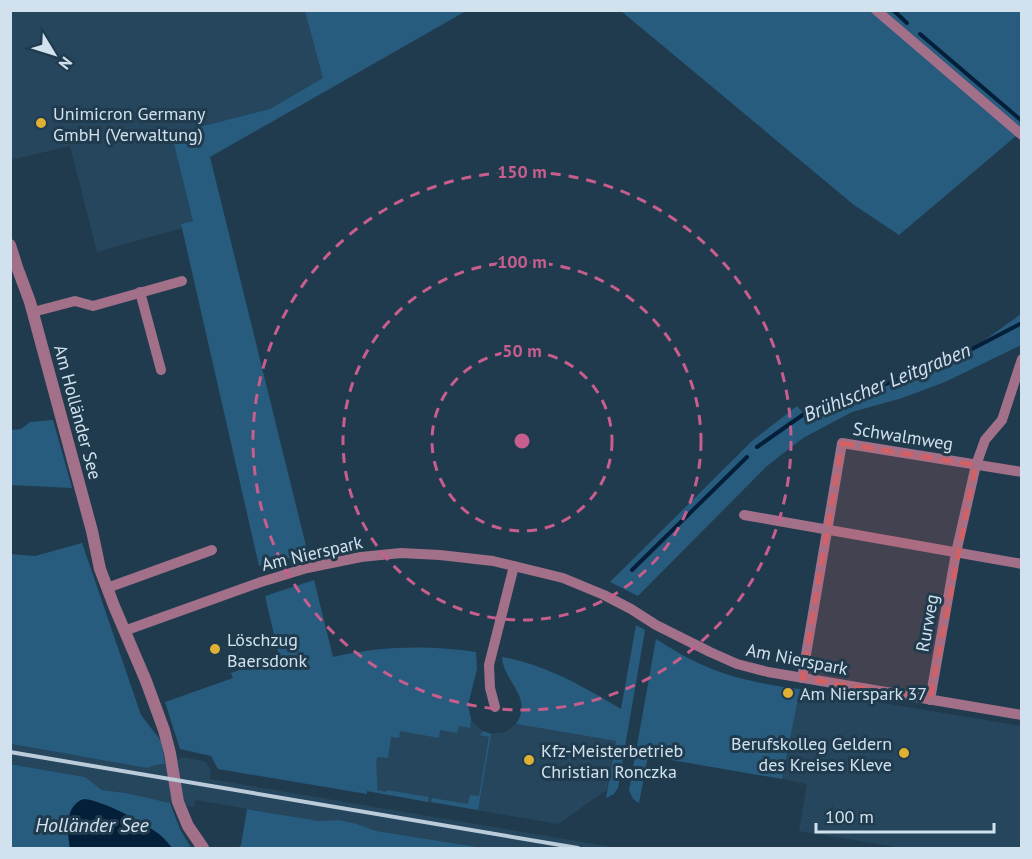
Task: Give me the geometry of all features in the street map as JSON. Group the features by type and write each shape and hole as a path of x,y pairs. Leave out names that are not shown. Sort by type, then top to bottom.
{"street":[{"path":"876,10 1022,135"},
{"name":"Am Holländer See","path":"10,245 33,312 92,531 100,570 144,675 164,730 178,802 188,826 203,849"},
{"path":"33,312 75,301 93,306 182,281"},
{"path":"140,292 161,370"},
{"name":"Rurweg","path":"930,699 956,553 976,465 985,440 1002,420 1022,358"},
{"name":"Schwalmweg","path":"802,678 842,443 976,465"},
{"path":"976,465 1022,472"},
{"path":"744,515 1022,564"},
{"path":"107,588 212,550"},
{"name":"Am Nierspark","path":"124,631 285,573 361,557 401,553 440,555 514,566 563,578 604,595 656,625 737,664 768,672 1022,715"},
{"path":"495,707 490,688 489,665 514,566"}],"highlighted area":[{"path":"842,443 976,465 930,700 802,678"}],"shaded area":[{"path":"10,11 305,11 324,78 270,109 203,126 174,144 194,221 182,224 182,228 97,252 70,146 11,160"},
{"path":"305,11 466,11 210,157 308,554 259,566 181,224 193,221 174,141 180,134 203,126 270,109 323,78"},
{"path":"621,11 1021,11 1021,140 1016,136 899,235 854,205"},
{"path":"1021,314 1021,345 945,382 902,398 852,412 803,438 767,466 638,596 610,582 752,441 797,406 804,414 874,389 972,349"},
{"path":"53,420 72,488 11,485 11,430 21,429 30,422"},
{"path":"82,543 141,715 161,741 165,764 147,768 11,744 10,554 35,556"},
{"path":"314,580 333,657 404,648 440,648 476,652 477,669 468,705 470,728 459,726 457,733 440,730 439,738 400,731 399,738 391,737 388,758 377,757 377,790 429,797 428,802 218,769 211,756 180,749 165,702 233,678 231,673 279,656 265,596"},
{"path":"636,625 645,630 618,788 614,794 606,798 616,741 516,724 522,706 502,657 548,671 621,709"},
{"path":"656,639 716,671 751,681 800,689 782,779 648,756 639,803 633,799 629,790"},
{"name":"Berufskolleg Geldern des Kreises Kleve","path":"800,689 1021,726 1021,848 902,848 799,831 807,784 782,779"},
{"path":"348,716 471,719 482,731 491,734 505,732 516,724 616,741 607,790 558,824 366,791"},
{"path":"483,731 491,734 478,810 431,802 432,798 468,804 470,795 479,796 489,737 480,735"},
{"path":"10,744 147,768 183,757 206,762 211,771 210,779 618,848 484,848 376,831 339,820 319,821 195,800 194,807 170,803 102,790 85,777 11,764"},
{"path":"10,764 85,777 102,790 170,803 180,829 191,848 172,848 150,828 104,805 69,841 70,848 11,848"},
{"path":"247,809 319,821 339,820 376,831 484,848 238,848 241,845"}],"water":[{"name":"Holländer See","path":"84,799 134,818 159,834 172,848 70,848 68,820 70,813 78,802"}],"waterway":[{"path":"893,10 907,23"},
{"path":"920,34 1022,121"},
{"name":"Brühlscher Leitgraben","path":"757,447 804,414 874,389 972,349 1022,323"},
{"path":"632,570 747,457"}],"railway":[{"path":"10,752 578,848"}],"place":[{"name":"Unimicron Germany GmbH (Verwaltung)","path":"41,123"},
{"name":"Löschzug Baersdonk","path":"215,649"},
{"name":"Am Nierspark 37","path":"788,693"},
{"name":"Berufskolleg Geldern des Kreises Kleve","path":"904,753"},
{"name":"Kfz-Meisterbetrieb Christian Ronczka","path":"529,760"}]}
